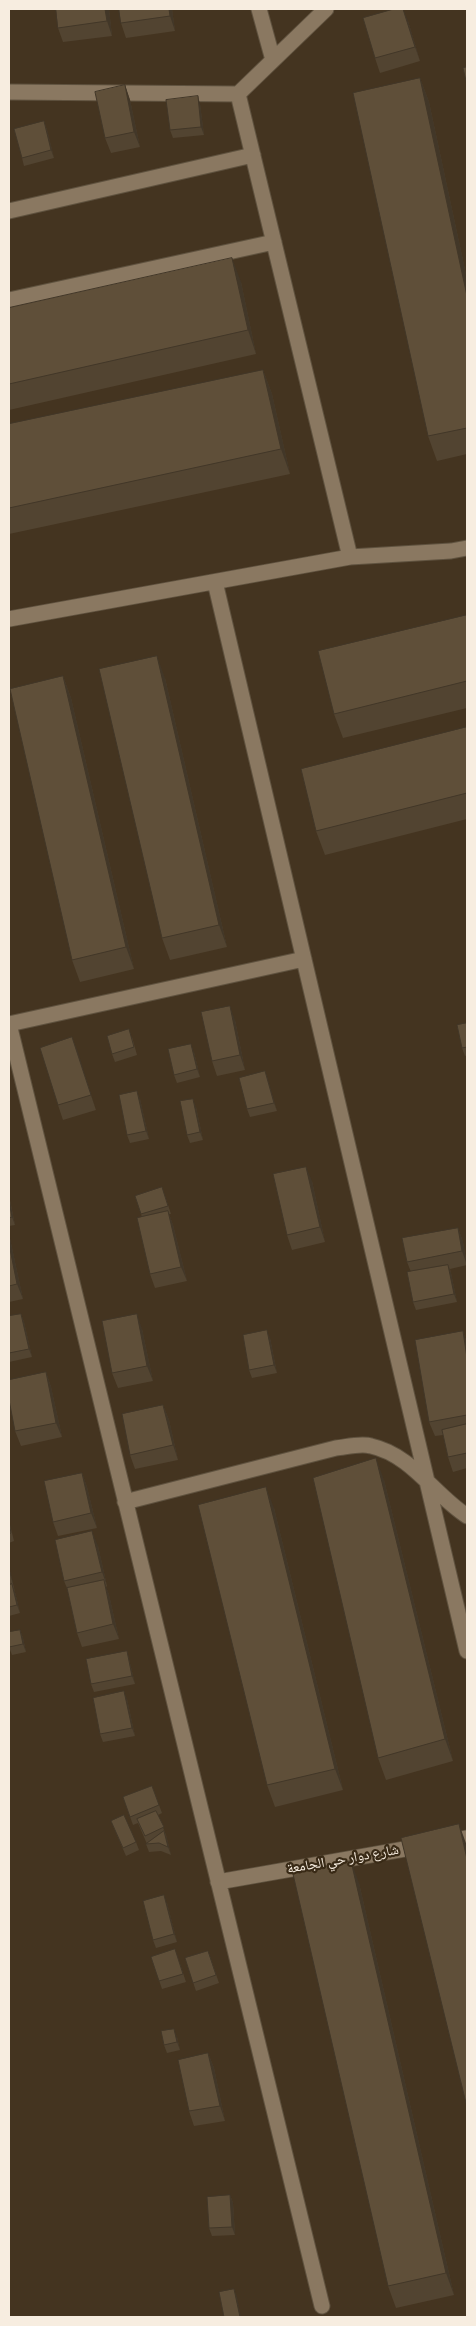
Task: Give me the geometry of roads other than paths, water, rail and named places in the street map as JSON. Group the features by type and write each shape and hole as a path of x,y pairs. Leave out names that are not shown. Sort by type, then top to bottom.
{"street":[{"path":"259,9 273,60"},
{"path":"9,92 238,94 326,9"},
{"path":"238,94 350,557"},
{"path":"9,211 253,155"},
{"path":"9,300 274,242"},
{"path":"9,619 350,557 451,551 467,548"},
{"path":"215,582 467,1651"},
{"path":"304,959 9,1024 322,2306"},
{"path":"125,1502 336,1448 370,1445 400,1459 427,1479 451,1506 467,1516"},
{"name":"شارع دوار حي الجامعة","path":"218,1882 467,1838"}]}
